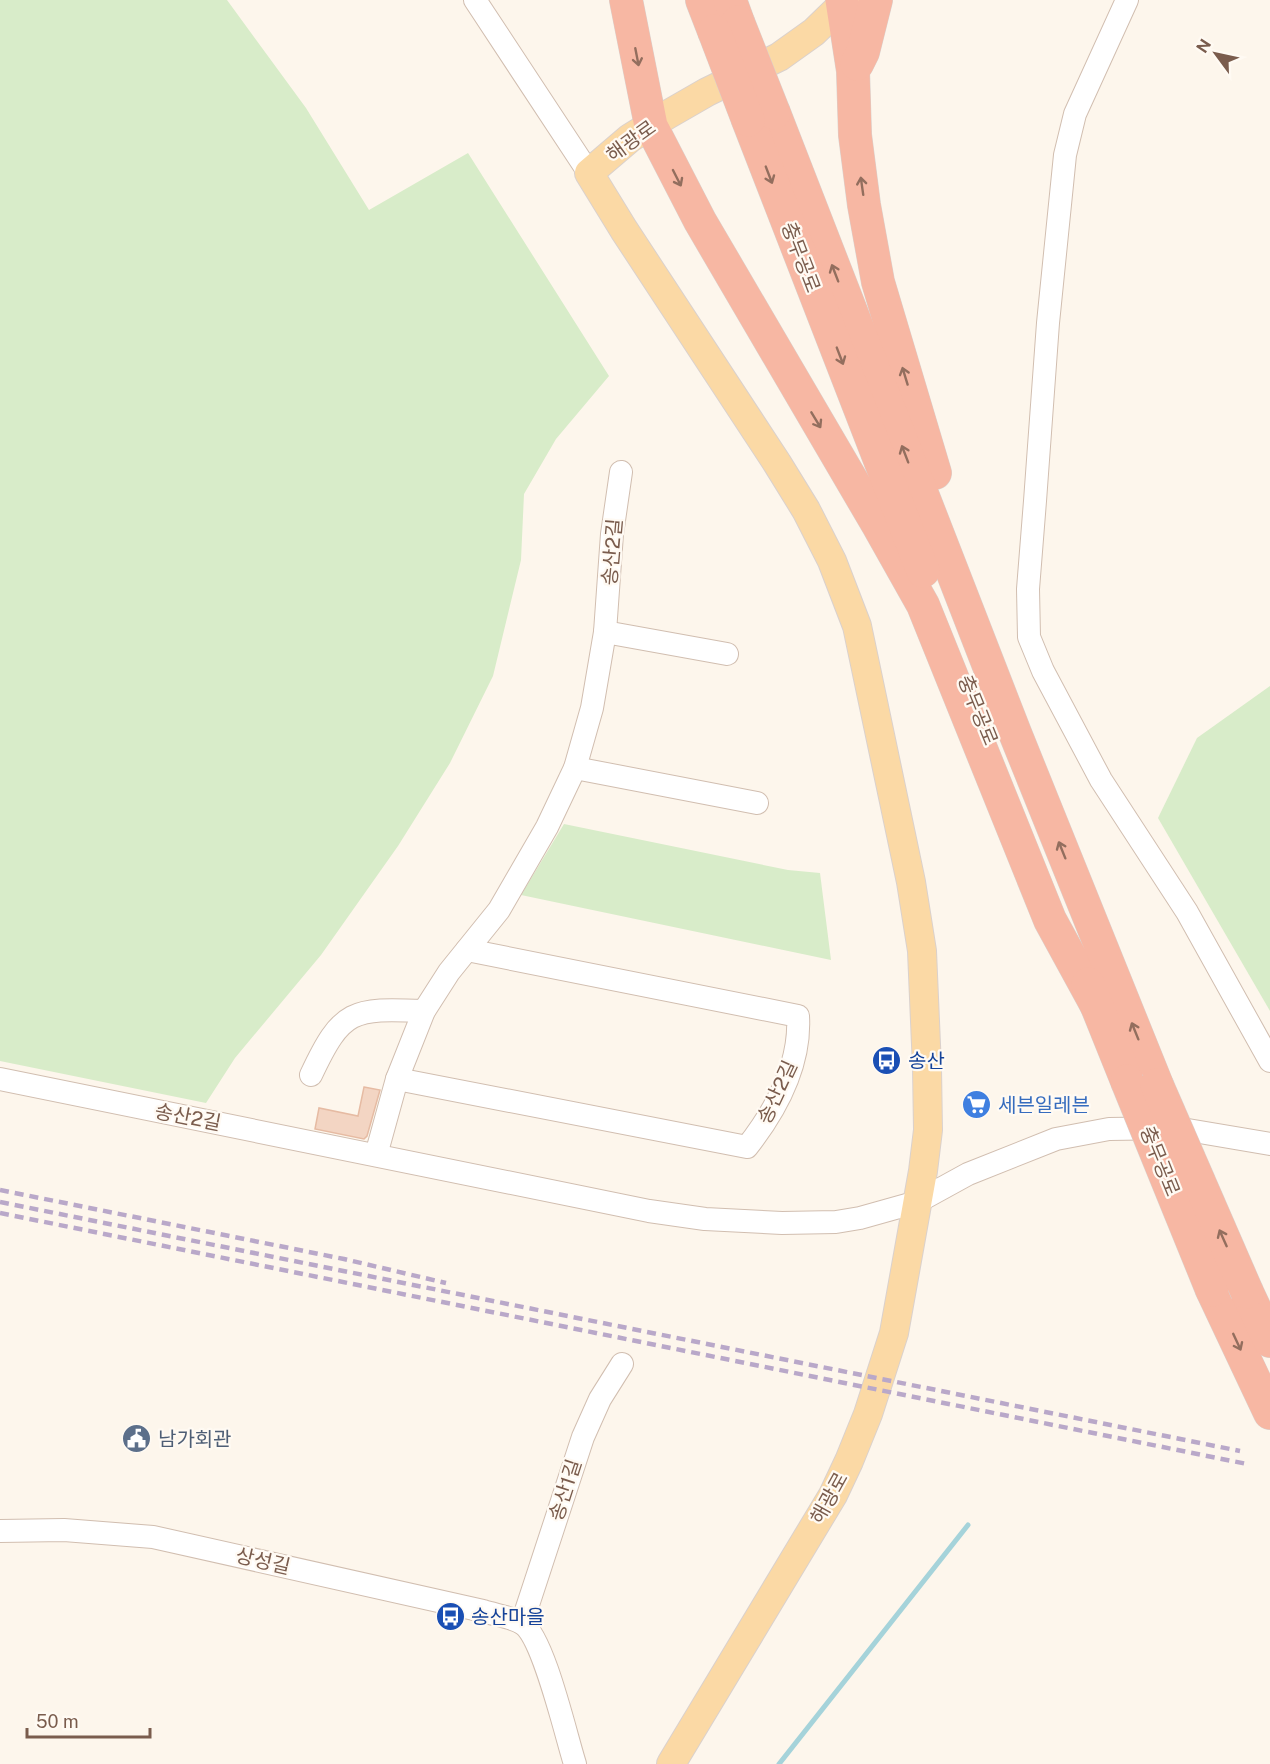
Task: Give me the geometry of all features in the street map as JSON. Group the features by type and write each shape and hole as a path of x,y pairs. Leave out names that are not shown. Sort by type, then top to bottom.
{"highway":[{"path":"626,0 651,126 700,221 923,605 1050,920 1096,1006"},
{"name":"충무공로","path":"702,0 727,18 939,614 1096,1006 1142,1083 1270,1341"},
{"path":"853,71 863,52 876,0"},
{"path":"844,1 853,71 855,135 864,205 878,282 921,431 999,675 1014,733"},
{"name":"충무공로","path":"761,116 1014,733 1142,1083 1212,1290 1270,1413"}],"main road":[{"name":"해광로","path":"671,1764 741,1644 833,1495 868,1414 894,1333 907,1267 928,1130 922,951 911,882 857,626 832,561 806,510 589,173 630,138 707,92 779,57 814,32 844,1"}],"street":[{"name":"해광로","path":"475,0 589,173"},
{"path":"1127,0 1075,114 1065,155 1036,481 1028,589 1029,637 1043,671 1101,780 1187,912 1270,1061"},
{"name":"송산2길","path":"376,1155 398,1079 424,1011 449,972 499,910 548,827 575,768 592,708 605,632 612,534 621,472"},
{"path":"605,632 727,654"},
{"path":"575,768 757,803"},
{"name":"송산2길","path":"398,1079 747,1147 775,1106 785,1085 798,1042 798,1016 467,950"},
{"path":"311,1075 326,1042 348,1018 367,1011 424,1011"},
{"name":"송산2길","path":"0,1079 649,1210 705,1219 782,1223 836,1222 860,1218 917,1202 968,1174 1056,1139 1109,1129 1176,1128 1270,1144"},
{"name":"송산1길","path":"522,1623 583,1437 600,1399 622,1364"},
{"name":"상성길","path":"0,1531 64,1530 153,1537 483,1611 522,1623"},
{"path":"522,1623 533,1634 543,1657 575,1764"}],"green space":[{"path":"0,0 227,0 306,108 369,210 468,153 609,376 556,439 524,494 521,560 493,676 450,763 398,846 321,955 235,1058 206,1103 0,1061"},
{"path":"1270,686 1270,1011 1158,818 1197,738"},
{"path":"564,824 788,870 820,873 831,960 521,895"}],"building":[{"path":"364,1087 380,1090 367,1136 364,1139 315,1129 319,1108 358,1116"}],"waterway":[{"path":"779,1764 968,1525"}],"railway":[{"path":"0,1190 344,1259 446,1283"},
{"path":"0,1202 1240,1451"},
{"path":"0,1213 1247,1464"}],"place":[{"name":"송산","path":"887,1061"},
{"name":"세븐일레븐","path":"977,1105"},
{"name":"남가회관","path":"137,1439"},
{"name":"송산마을","path":"450,1617"}]}
